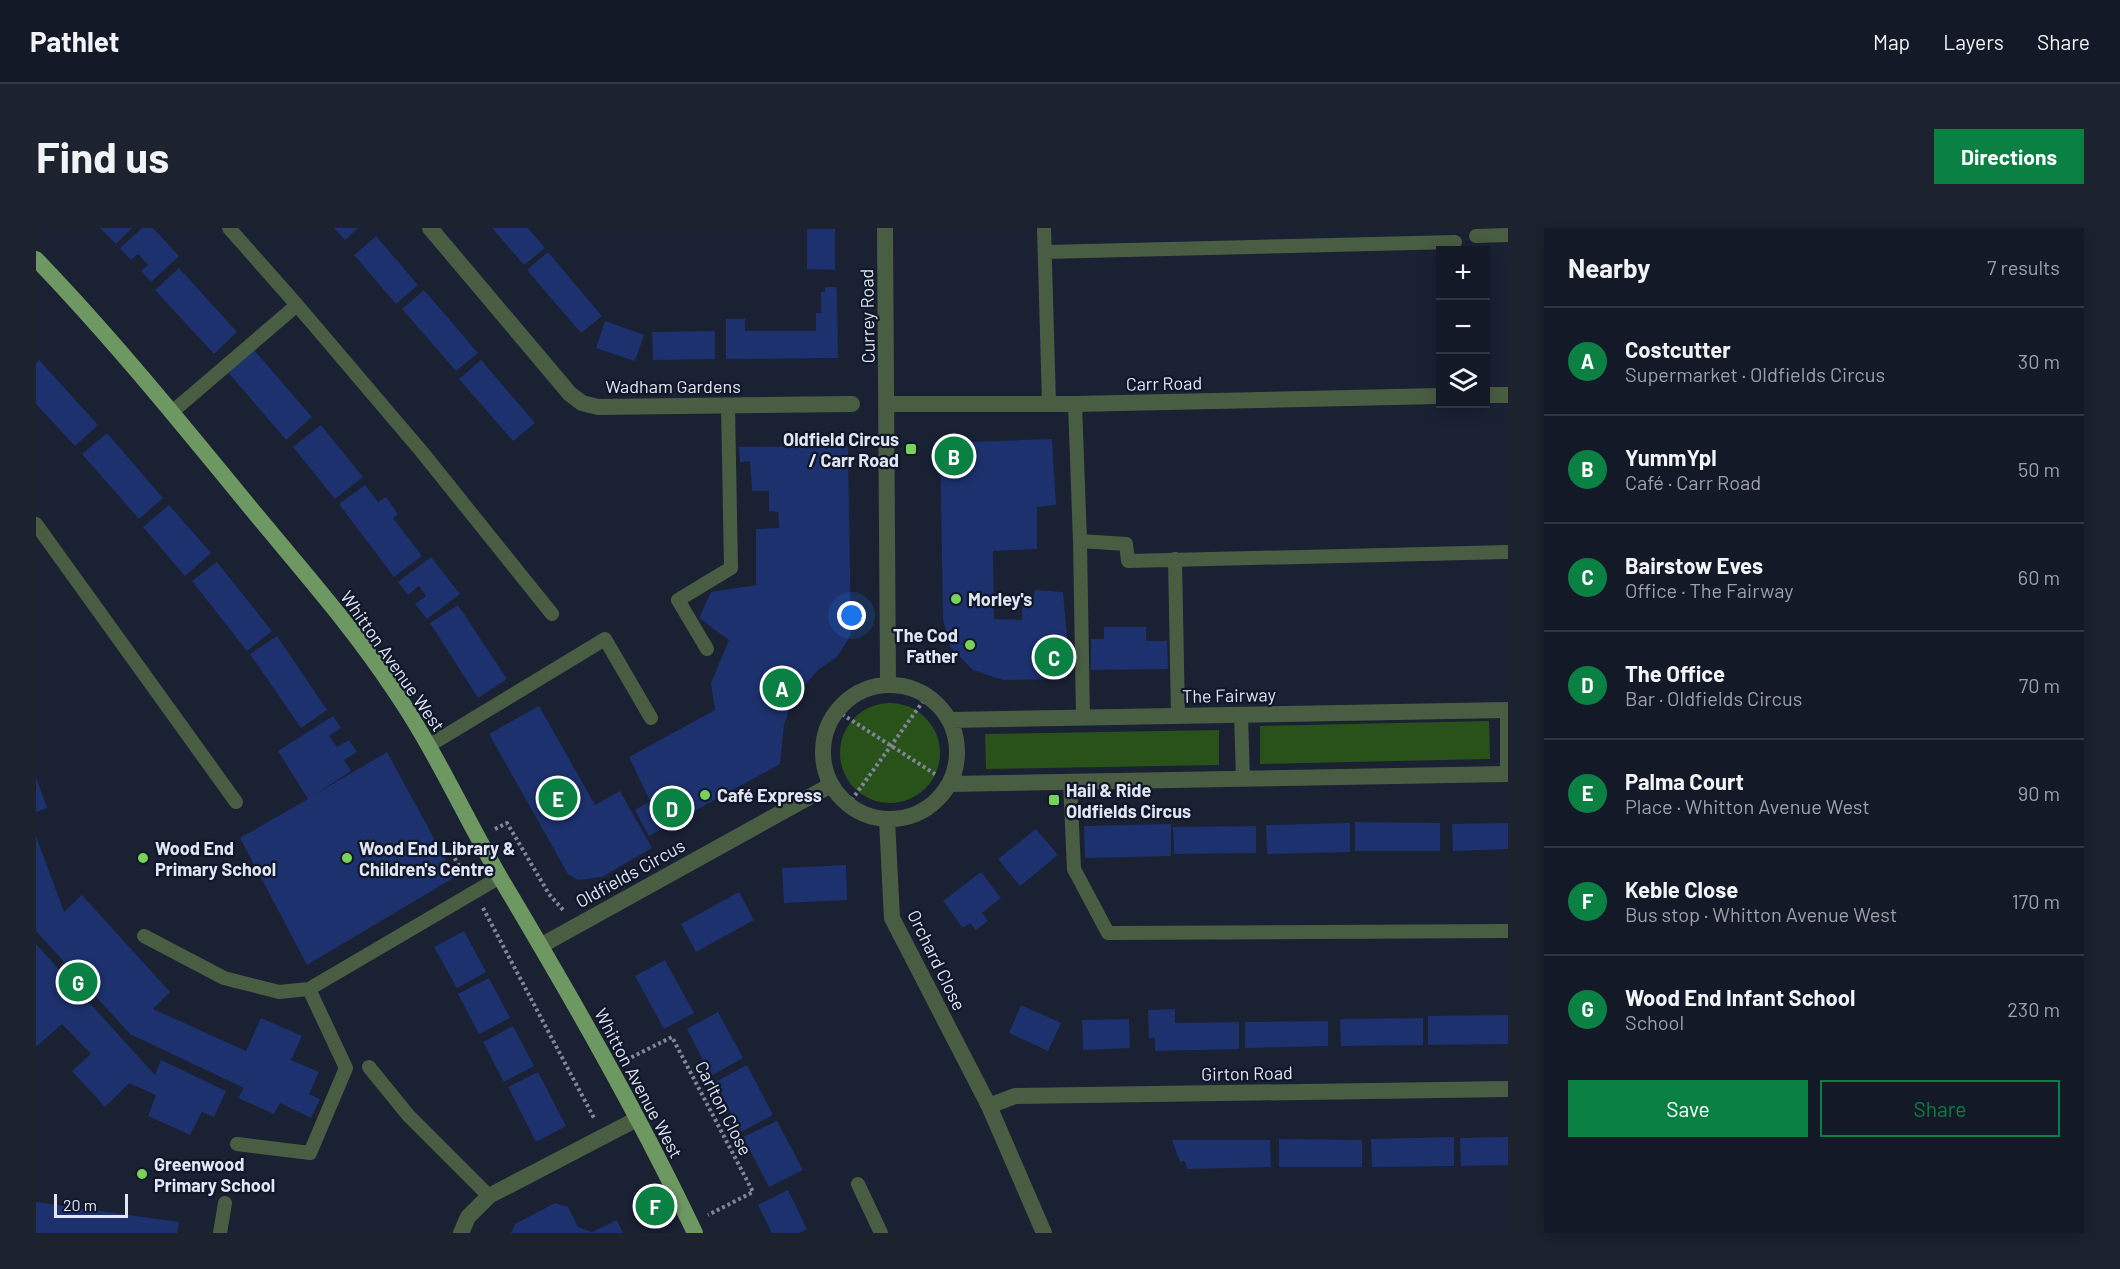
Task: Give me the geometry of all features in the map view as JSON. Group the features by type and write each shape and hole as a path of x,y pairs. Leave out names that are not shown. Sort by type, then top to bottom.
{"main road":[{"name":"Whitton Avenue West","path":"36,259 96,322 172,412 340,617 395,691 430,745 500,877 542,945 610,1068 693,1228"}],"street":[{"name":"Wadham Gardens","path":"430,228 570,393 582,403 598,407 852,404"},
{"name":"Currey Road","path":"885,228 888,404"},
{"path":"1490,395 1508,395"},
{"name":"Carr Road","path":"888,404 1075,404 1436,396"},
{"path":"888,404 888,684"},
{"path":"888,684 910,687 927,696 940,707 950,720 956,736 957,759 950,784 927,809 907,818 887,820 870,817 848,805 831,785 822,755 823,740 830,721 837,711 865,689 888,684"},
{"name":"The Fairway","path":"950,720 1508,710"},
{"path":"950,784 1508,774"},
{"name":"Oldfields Circus","path":"542,945 831,785"},
{"name":"Orchard Close","path":"887,820 892,918 989,1106 1044,1233"},
{"name":"Girton Road","path":"989,1106 1015,1096 1508,1089"},
{"path":"461,1233 468,1217 489,1196 637,1119"}],"lane":[{"path":"229,228 422,452 552,614"},
{"path":"1044,228 1049,403"},
{"path":"1476,236 1508,236"},
{"path":"1045,252 1455,242"},
{"path":"172,412 297,305"},
{"path":"1075,404 1083,718"},
{"path":"707,649 678,600 731,568 728,406"},
{"path":"36,524 236,802"},
{"path":"1080,541 1126,544 1128,561 1508,552"},
{"path":"1175,559 1178,716"},
{"path":"430,745 605,639 651,718"},
{"path":"1508,710 1508,774"},
{"path":"1241,714 1243,778"},
{"path":"1070,782 1074,869 1108,933 1508,931"},
{"path":"144,936 224,978 279,992 309,989 500,877"},
{"path":"237,1144 310,1153 346,1068 309,989"},
{"path":"369,1067 408,1115 489,1196"},
{"path":"858,1184 881,1233"},
{"path":"220,1233 225,1203"}],"path":[{"path":"848,805 927,696"},
{"path":"837,711 950,784"},
{"path":"507,823 549,894 558,902 573,926"},
{"path":"490,920 603,1135"},
{"name":"Carlton Close","path":"610,1068 672,1037 753,1192 693,1228"}],"green space":[{"path":"890,703 918,711 932,725 940,753 932,781 918,795 890,803 862,795 848,781 840,753 848,725 862,711"},
{"path":"1489,721 1490,759 1260,764 1260,726"},
{"path":"1219,730 1219,765 986,769 985,734"}],"building":[{"path":"100,228 132,228 116,244"},
{"path":"142,228 153,228 179,256 151,282 141,271 148,265 138,254 131,260 120,248"},
{"path":"334,228 358,228 345,240"},
{"path":"492,228 528,228 545,248 524,265"},
{"path":"807,229 835,229 835,270 807,269"},
{"path":"376,236 418,285 396,304 354,255"},
{"path":"548,252 602,316 581,333 527,270"},
{"path":"179,268 237,332 214,354 155,290"},
{"path":"825,287 836,287 837,292 838,358 726,359 726,319 745,319 745,331 816,331 816,313 821,313 821,292 825,292"},
{"path":"424,290 478,353 456,371 402,309"},
{"path":"605,321 644,335 635,361 596,348"},
{"path":"715,331 715,359 653,360 652,332"},
{"path":"254,350 312,417 286,440 228,372"},
{"path":"39,360 98,425 75,446 36,404 36,363"},
{"path":"481,360 535,423 513,441 459,379"},
{"path":"321,425 363,477 335,499 293,447"},
{"path":"107,433 163,498 139,519 82,454"},
{"path":"1052,439 1056,505 1037,507 1037,549 993,551 994,619 1022,620 1022,603 1032,603 1035,590 1063,592 1067,636 1066,679 1003,680 973,670 950,647 943,619 940,443"},
{"path":"848,446 851,635 837,657 818,670 790,707 784,725 780,764 649,836 635,810 650,801 629,757 715,710 711,683 729,640 699,618 711,592 756,585 756,529 779,528 778,512 769,511 769,491 752,491 750,461 740,462 739,447"},
{"path":"365,485 378,502 386,497 398,514 393,518 422,556 394,577 339,504"},
{"path":"169,505 211,553 185,576 143,527"},
{"path":"431,557 460,594 427,619 415,604 426,596 419,586 408,595 398,582"},
{"path":"217,562 272,631 247,651 192,581"},
{"path":"458,605 507,679 478,698 430,623"},
{"path":"1104,627 1146,627 1146,641 1167,641 1168,669 1091,670 1091,639 1104,639"},
{"path":"277,636 327,710 301,728 250,654"},
{"path":"539,706 595,805 620,791 652,848 602,877 578,880 568,874 489,734"},
{"name":"Wood End Library & Children's Centre","path":"333,716 341,728 329,736 337,747 349,740 357,752 344,760 351,771 314,795 387,752 455,877 307,965 240,838 308,799 278,751"},
{"path":"36,777 47,808 36,812"},
{"path":"1355,822 1440,823 1440,851 1355,851"},
{"path":"1350,823 1350,852 1267,854 1266,825"},
{"path":"1508,823 1508,849 1453,851 1452,824"},
{"path":"1171,824 1171,856 1085,858 1084,826"},
{"path":"1256,826 1256,853 1174,854 1173,827"},
{"path":"1036,829 1058,855 1020,886 998,859"},
{"path":"36,836 64,912 82,895 170,992 153,1009 246,1051 261,1018 302,1036 291,1060 319,1072 309,1094 320,1099 311,1118 280,1103 274,1114 238,1098 244,1088 130,1034 36,931"},
{"path":"846,865 847,900 784,903 782,868"},
{"path":"981,872 1001,898 982,913 988,921 976,930 970,923 963,928 943,901"},
{"path":"739,892 754,920 696,952 681,924"},
{"path":"464,931 486,972 457,988 434,947"},
{"path":"36,944 155,1075 161,1060 226,1091 214,1117 202,1112 190,1135 148,1116 156,1095 129,1083 105,1107 72,1071 91,1054 62,1024 36,1047"},
{"path":"665,960 694,1013 664,1029 635,976"},
{"path":"489,978 510,1018 479,1034 458,994"},
{"path":"1021,1005 1061,1023 1048,1051 1009,1033"},
{"path":"1175,1009 1175,1023 1239,1022 1239,1049 1155,1051 1155,1038 1149,1038 1148,1010"},
{"path":"718,1012 743,1058 711,1076 687,1029"},
{"path":"1508,1015 1508,1044 1428,1045 1428,1016"},
{"path":"1423,1018 1423,1045 1341,1046 1340,1019"},
{"path":"1129,1019 1130,1048 1083,1050 1082,1020"},
{"path":"1328,1021 1328,1046 1245,1048 1245,1022"},
{"path":"513,1026 534,1066 504,1082 483,1042"},
{"path":"747,1065 773,1115 741,1132 715,1082"},
{"path":"538,1072 566,1126 536,1142 508,1087"},
{"path":"777,1121 803,1170 769,1187 743,1137"},
{"path":"1454,1137 1454,1166 1372,1167 1371,1139"},
{"path":"1508,1137 1508,1165 1461,1166 1460,1138"},
{"path":"1279,1139 1362,1140 1362,1167 1279,1167"},
{"path":"1172,1140 1270,1140 1271,1167 1187,1169 1185,1161 1180,1162"},
{"path":"788,1190 807,1229 799,1233 772,1233 758,1205"},
{"path":"36,1202 179,1222 177,1233 36,1233"},
{"path":"555,1203 568,1207 578,1227 592,1232 617,1220 623,1233 511,1233 515,1224"}],"place":[{"name":"Oldfield Circus / Carr Road","path":"911,449"},
{"name":"YummYpl","path":"954,456"},
{"name":"Morley's","path":"956,599"},
{"name":"The Cod Father","path":"970,645"},
{"name":"Bairstow Eves","path":"1054,657"},
{"name":"Costcutter","path":"782,688"},
{"name":"Café Express","path":"705,795"},
{"name":"Palma Court","path":"558,798"},
{"name":"Hail & Ride Oldfields Circus","path":"1054,800"},
{"name":"The Office","path":"672,808"},
{"name":"Wood End Primary School","path":"143,858"},
{"name":"Wood End Library & Children's Centre","path":"347,858"},
{"name":"Wood End Infant School","path":"78,982"},
{"name":"Greenwood Primary School","path":"142,1174"},
{"name":"Keble Close","path":"655,1206"}]}
